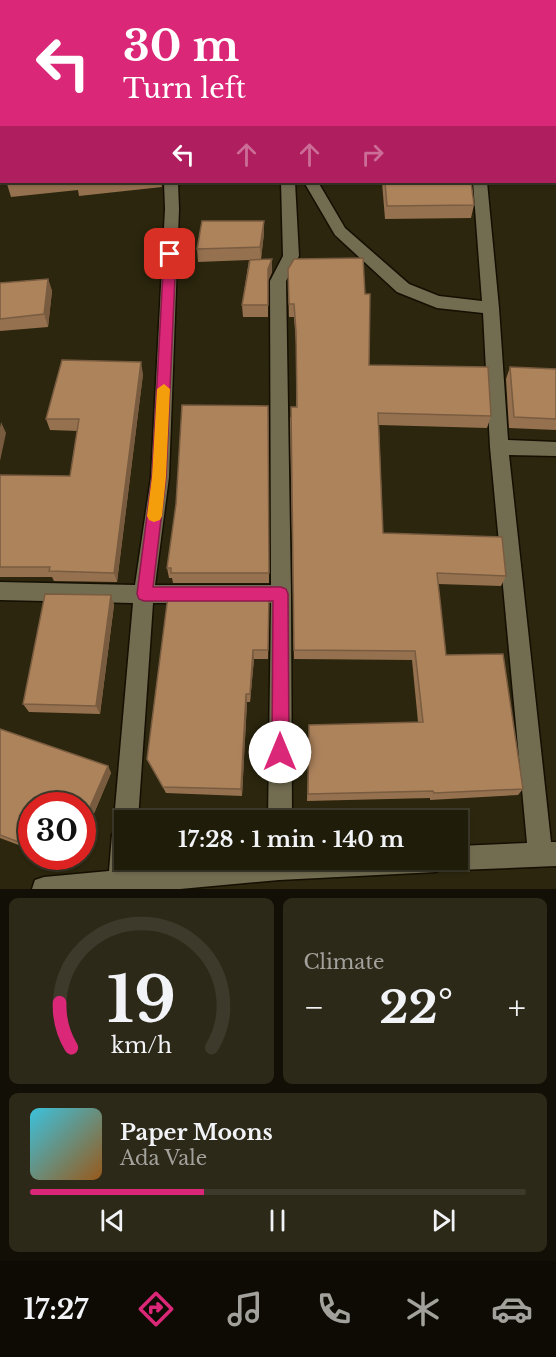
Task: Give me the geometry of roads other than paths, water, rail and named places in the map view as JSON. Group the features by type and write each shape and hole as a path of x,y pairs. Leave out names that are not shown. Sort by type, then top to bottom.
{"street":[{"path":"127,810 144,594 159,477 172,209 171,183"},
{"path":"280,810 278,281 291,256 288,183"},
{"path":"313,183 340,231 403,288 437,302 491,308"},
{"path":"468,858 548,854 499,447 491,308 480,183"},
{"path":"499,447 556,449"},
{"path":"0,591 281,594"},
{"path":"120,883 121,870"},
{"path":"44,889 229,870"}]}
